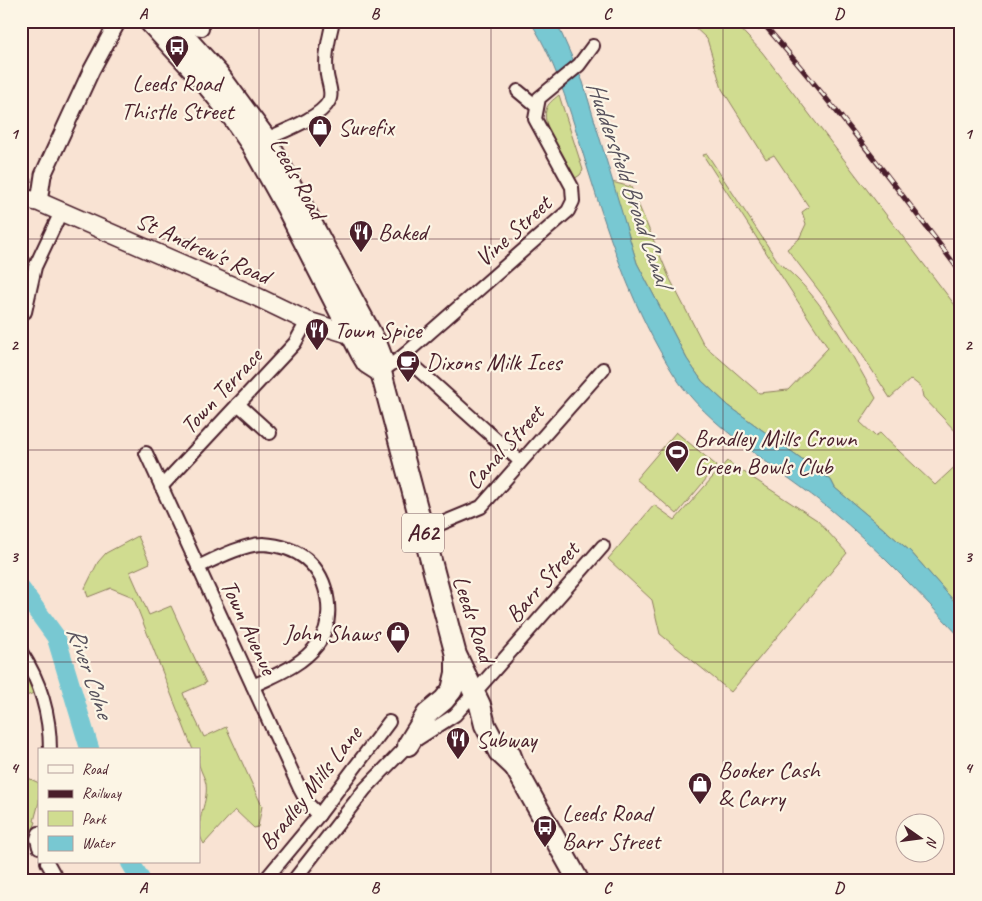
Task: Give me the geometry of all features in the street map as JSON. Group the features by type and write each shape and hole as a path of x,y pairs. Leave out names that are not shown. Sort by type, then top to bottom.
{"main road":[{"name":"Leeds Road","path":"149,21 259,142"},
{"name":"Leeds Road","path":"172,23 218,74 259,142 358,328 382,358 380,372 456,656 476,699 491,717 503,738 515,767 578,880"},
{"name":"St Andrew's Road","path":"21,196 255,296 306,321 346,333 358,328"},
{"path":"408,745 427,714 444,700 452,690 456,673 456,656"}],"street":[{"path":"38,202 43,175 91,71 118,21"},
{"path":"259,142 305,121 321,110 330,100 326,62 333,21"},
{"path":"172,23 206,25 199,53"},
{"path":"518,91 536,106 540,98 579,65 594,46"},
{"name":"Vine Street","path":"380,372 403,356 568,212 573,201 572,187 535,119 536,106"},
{"path":"21,196 33,187 43,175"},
{"path":"25,312 35,267 60,212"},
{"name":"Town Terrace","path":"161,487 296,342 306,321"},
{"path":"403,356 520,461"},
{"name":"Canal Street","path":"423,530 481,507 602,369"},
{"path":"238,404 270,433"},
{"name":"Town Avenue","path":"146,453 300,789 308,804 319,815"},
{"path":"198,567 232,552 261,544 286,548 306,559 319,576 328,597 328,624 318,645 301,662 253,686"},
{"name":"Barr Street","path":"294,880 366,789 408,745 476,699 602,546"},
{"path":"21,652 42,694 50,729 50,748"},
{"name":"Bradley Mills Lane","path":"264,880 319,815 389,722"},
{"path":"48,864 57,880"}],"green space":[{"path":"688,21 733,21 762,52 961,313 961,437 923,397 921,387 911,379 890,398 830,305 787,249 799,239 806,224 802,212 809,207 774,155 766,159 722,89 707,39"},
{"path":"559,95 583,170 574,179 560,155 545,117 548,105"},
{"path":"707,154 779,263 795,277 822,308 855,361 876,398 860,422 875,436 880,433 935,485 961,461 961,609 910,551 835,488 831,480 729,406 702,381 687,359 637,263 612,182 631,187 670,279 704,345 759,393 788,390 828,348 703,155"},
{"name":"Bradley Mills Crown Green Bowls Club","path":"676,432 717,466 677,514 636,479"},
{"path":"727,461 817,520 847,553 731,692 660,634 652,600 608,559 654,505 675,520"},
{"path":"138,536 150,563 130,572 149,615 171,606 206,683 183,693 184,696 204,737 226,727 262,806 258,827 254,828 235,810 204,844 200,837 200,822 205,800 206,784 200,767 200,748 192,748 133,597 111,588 88,597 85,588 98,562 106,553"},
{"path":"21,662 34,693 21,698"},
{"path":"21,704 27,744 24,776 38,783 38,806 34,821 36,822 31,834 26,834 21,844"},
{"path":"21,857 29,872 25,875 27,880 21,880"}],"water":[{"path":"530,21 556,21 583,82 637,263 687,359 702,381 729,406 831,480 835,488 910,551 961,609 961,638 865,540 831,510 724,429 704,411 673,373 635,301 606,225 557,75"}],"waterway":[{"name":"River Colne","path":"21,589 56,637 89,748"},
{"name":"River Colne","path":"131,864 141,880"}],"railway":[{"path":"761,21 864,145 961,273"}],"place":[{"name":"Leeds Road Thistle Street","path":"177,68"},
{"name":"Surefix","path":"320,148"},
{"name":"Baked","path":"361,253"},
{"name":"Town Spice","path":"317,351"},
{"name":"Dixons Milk Ices","path":"408,383"},
{"name":"Bradley Mills Crown Green Bowls Club","path":"677,473"},
{"name":"John Shaws","path":"398,654"},
{"name":"Subway","path":"458,760"},
{"name":"Booker Cash & Carry","path":"700,805"},
{"name":"Leeds Road Barr Street","path":"545,848"}],"water label":[{"name":"Huddersfield Broad Canal","path":"629,183"}]}
